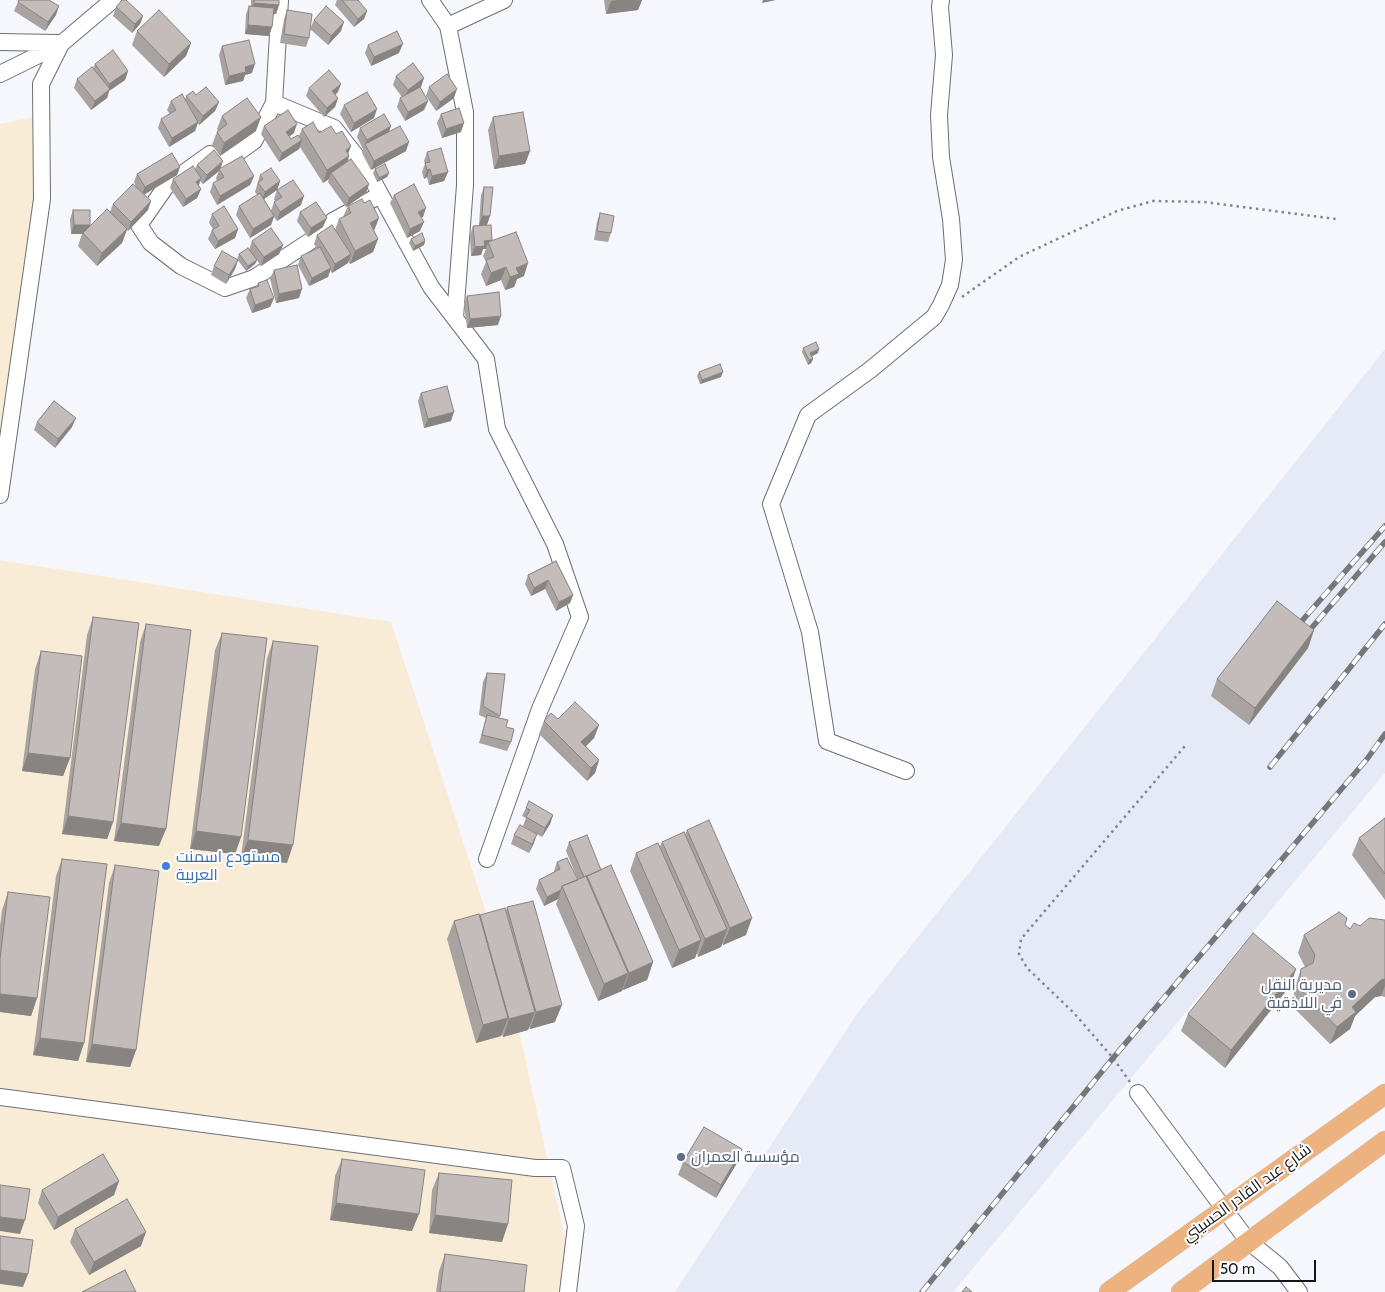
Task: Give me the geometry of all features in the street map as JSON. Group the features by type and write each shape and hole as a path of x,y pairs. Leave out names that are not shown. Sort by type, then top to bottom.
{"main road":[{"name":"شارع عبد القادر الحسيني","path":"1109,1292 1385,1094"},
{"path":"1181,1292 1385,1141"}],"street":[{"path":"0,74 61,44 113,0"},
{"path":"280,0 274,103 254,141 226,161 210,154 167,185 139,225 150,243 181,266 225,288 254,278 321,234 334,221 380,195"},
{"path":"430,0 448,26 465,112 465,185 455,318"},
{"path":"448,26 504,0"},
{"path":"906,771 827,740 810,632 771,504 808,414 870,370 934,317 942,305 950,285 954,260 951,219 941,157 939,115 944,56 941,0"},
{"path":"0,42 61,44"},
{"path":"0,495 42,198 41,84 61,44"},
{"path":"274,103 334,128 367,170 431,287 486,359 497,429 555,544 580,617 540,709 487,859"},
{"path":"1138,1093 1248,1241 1280,1267 1299,1292"},
{"path":"0,1097 525,1166 562,1168 576,1226 568,1292"}],"path":[{"path":"957,300 1020,257 1117,211 1153,201 1204,202 1336,219"},
{"path":"1138,1093 1113,1058 1074,1013 1027,968 1019,954 1021,939 1185,746"}],"shaded area":[{"path":"52,113 0,468 0,124"},
{"path":"1385,349 1385,773 953,1292 675,1292 856,1015"},
{"path":"0,560 391,622 507,976 571,1266 566,1292 0,1292"}],"building":[{"path":"19,0 49,0 59,6 48,22 18,2"},
{"path":"122,0 126,0 143,16 135,24 116,7"},
{"path":"254,0 279,0 279,5 254,3"},
{"path":"342,0 358,0 367,11 358,19"},
{"path":"249,6 274,8 272,27 248,25"},
{"path":"326,6 344,22 331,36 314,20"},
{"path":"159,10 191,43 169,64 137,31"},
{"path":"287,10 312,14 309,38 284,34"},
{"path":"397,31 403,44 374,57 368,45"},
{"path":"249,40 255,64 245,67 246,72 229,76 222,46"},
{"path":"113,50 128,71 109,84 95,64"},
{"path":"413,63 424,78 408,90 396,76"},
{"path":"92,67 110,89 95,101 77,79"},
{"path":"329,70 341,84 332,91 338,98 327,108 309,88"},
{"path":"447,74 457,89 440,102 429,87"},
{"path":"206,87 219,102 203,116 186,96 193,91 196,95"},
{"path":"420,87 428,101 408,112 400,98"},
{"path":"367,92 377,109 354,123 344,105"},
{"path":"182,94 198,122 172,138 161,119 176,110 171,101"},
{"path":"247,98 261,117 224,143 217,132 227,124 222,116"},
{"path":"459,108 464,123 446,129 441,114"},
{"path":"288,110 297,124 286,132 291,139 298,135 302,140 282,153 264,126"},
{"path":"523,112 530,151 499,156 493,117"},
{"path":"384,114 391,126 367,140 360,128"},
{"path":"313,122 319,133 331,126 336,134 342,131 351,146 346,150 349,156 327,170 302,129"},
{"path":"400,126 409,142 374,161 365,144"},
{"path":"441,148 448,172 432,176 430,169 427,170 425,163 430,162 427,152"},
{"path":"214,150 223,161 207,175 197,165"},
{"path":"172,153 180,167 145,187 137,174"},
{"path":"242,156 254,176 220,196 213,183 224,177 219,169"},
{"path":"351,159 369,184 349,198 331,173"},
{"path":"385,164 389,173 379,178 375,169"},
{"path":"193,166 201,178 196,182 201,189 186,199 173,179"},
{"path":"271,168 280,181 265,192 258,183 263,179 260,175"},
{"path":"293,180 304,196 280,212 274,202 282,197 277,190"},
{"path":"133,184 151,201 131,222 113,204"},
{"path":"414,184 426,208 418,212 424,222 410,229 394,195"},
{"path":"484,187 493,187 490,216 482,216"},
{"path":"260,193 274,216 253,229 239,206"},
{"path":"362,199 364,203 370,200 379,218 370,223 378,239 355,251 339,219 351,213 348,206"},
{"path":"316,202 327,218 311,228 300,212"},
{"path":"224,206 238,229 218,241 212,230 219,226 212,214"},
{"path":"107,209 127,229 102,253 83,233"},
{"path":"73,210 90,210 90,225 74,225"},
{"path":"600,213 614,216 611,233 597,231"},
{"path":"332,225 351,254 335,264 317,235"},
{"path":"491,225 492,240 484,241 485,246 475,247 473,226"},
{"path":"271,228 283,245 264,257 252,241"},
{"path":"516,232 528,263 516,268 519,274 510,277 506,267 491,273 486,260 494,257 488,242"},
{"path":"422,233 425,241 415,246 411,239"},
{"path":"320,247 331,268 312,278 301,256"},
{"path":"248,248 257,260 248,266 239,254"},
{"path":"222,251 238,260 229,275 214,266"},
{"path":"297,265 302,289 279,294 274,270"},
{"path":"267,280 274,298 255,305 250,289 259,286 258,283"},
{"path":"499,292 501,316 470,319 467,296"},
{"path":"816,342 819,349 810,353 813,359 809,360 803,348"},
{"path":"720,364 723,372 702,380 699,372"},
{"path":"447,386 454,412 428,419 421,393"},
{"path":"54,401 76,418 58,439 37,422"},
{"path":"556,561 573,595 559,602 548,580 534,588 528,575"},
{"path":"1277,601 1314,630 1255,708 1217,679"},
{"path":"93,617 139,623 113,822 68,816"},
{"path":"146,624 191,630 166,829 121,823"},
{"path":"222,633 267,638 241,837 196,831"},
{"path":"273,641 318,646 293,845 248,840"},
{"path":"41,651 82,656 70,758 28,753"},
{"path":"487,673 505,674 500,716 483,706"},
{"path":"575,702 599,725 581,742 599,760 591,768 544,721 551,713 558,719"},
{"path":"487,715 508,720 506,727 514,729 511,742 482,735"},
{"path":"529,801 553,815 545,828 526,817 530,810 526,808"},
{"path":"1385,818 1385,874 1359,838"},
{"path":"709,820 752,918 730,928 687,830"},
{"path":"520,825 537,834 532,844 514,835"},
{"path":"684,832 727,929 705,939 662,842"},
{"path":"587,835 601,870 587,876 587,878 586,876 584,877 569,842"},
{"path":"658,843 701,940 679,950 636,853"},
{"path":"567,858 578,880 562,886 561,890 547,897 539,880 560,869 557,862"},
{"path":"62,859 107,864 84,1043 40,1038"},
{"path":"115,865 159,871 136,1050 92,1044"},
{"path":"611,865 653,962 629,973 587,876"},
{"path":"586,876 628,973 604,984 562,886"},
{"path":"8,892 50,897 37,998 0,994 0,959"},
{"path":"533,901 562,1005 536,1012 507,907"},
{"path":"505,908 535,1012 509,1019 480,915"},
{"name":"مديرية النقل في اللاذقية","path":"1339,912 1347,918 1345,925 1350,929 1354,923 1360,926 1369,918 1385,920 1385,979 1381,980 1352,1007 1356,1012 1337,1027 1299,988 1301,969 1313,963 1315,955 1304,935"},
{"path":"479,914 508,1018 483,1025 454,921"},
{"path":"1253,933 1296,969 1231,1050 1188,1014"},
{"name":"مؤسسة العمران","path":"704,1127 742,1149 721,1185 683,1162"},
{"path":"103,1154 119,1181 58,1217 42,1190"},
{"path":"342,1159 425,1170 419,1214 336,1203"},
{"path":"439,1173 512,1180 508,1224 435,1215"},
{"path":"0,1185 30,1189 25,1220 0,1217"},
{"path":"127,1199 146,1232 94,1262 75,1229"},
{"path":"0,1236 33,1240 28,1274 0,1270"},
{"path":"445,1254 527,1265 524,1292 440,1292"},
{"path":"125,1270 136,1292 82,1292"},
{"path":"966,1287 972,1292 962,1292"}],"railway":[{"path":"1293,631 1385,526"},
{"path":"1303,638 1385,542"},
{"path":"1270,767 1385,624"},
{"path":"922,1292 1113,1058 1367,759 1385,734"}],"place":[{"name":"مستودع اسمنت العربية","path":"166,866"},
{"name":"مديرية النقل في اللاذقية","path":"1352,994"},
{"name":"مؤسسة العمران","path":"681,1157"}]}
